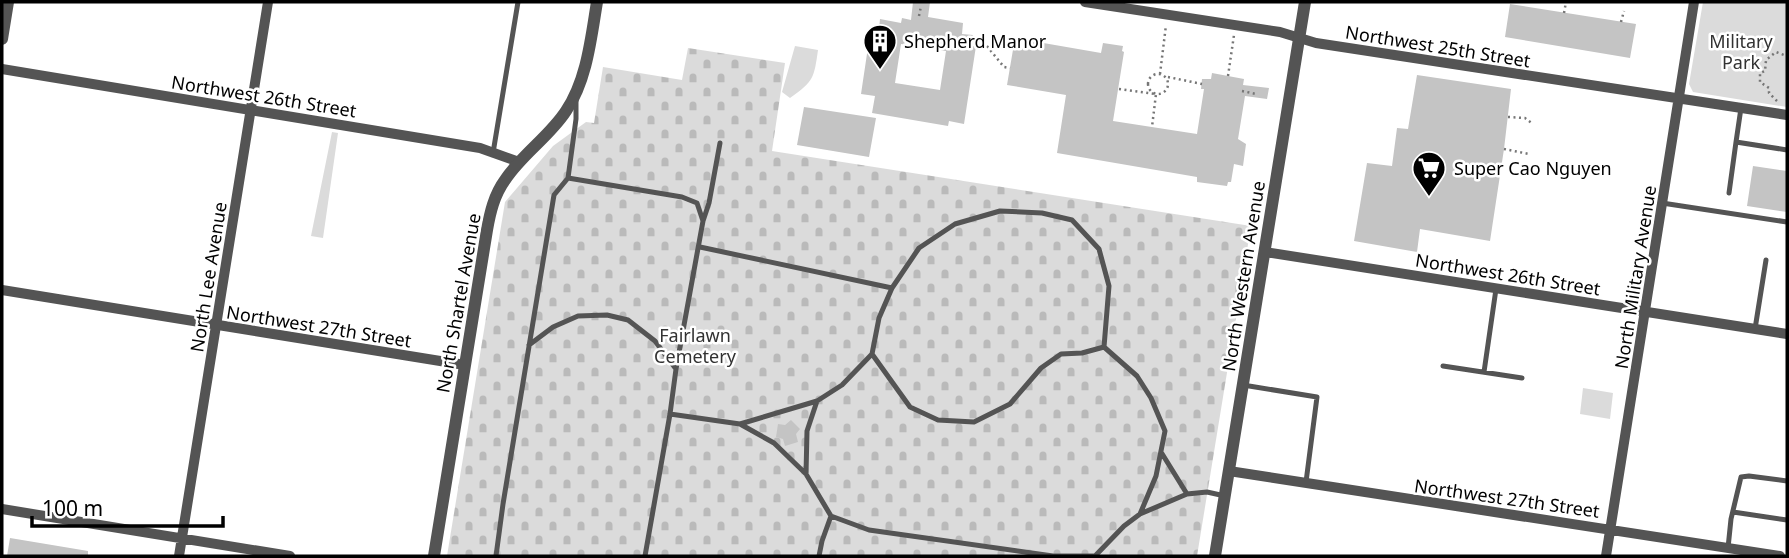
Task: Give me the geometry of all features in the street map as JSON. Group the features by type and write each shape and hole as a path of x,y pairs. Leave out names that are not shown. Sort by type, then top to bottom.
{"street":[{"path":"2,38 8,2"},
{"name":"North Lee Avenue","path":"178,556 268,2"},
{"name":"North Shartel Avenue","path":"434,556 491,209 504,180 560,120 576,93 589,51 597,2"},
{"name":"Northwest 25th Street","path":"1092,2 1280,32 1316,43 1787,115"},
{"name":"North Western Avenue","path":"1215,556 1306,2"},
{"name":"North Military Avenue","path":"1606,556 1694,2"},
{"name":"Northwest 26th Street","path":"2,69 480,148 519,162"},
{"name":"Northwest 26th Street","path":"1265,252 1787,334"},
{"name":"Northwest 27th Street","path":"2,290 465,365"},
{"name":"Northwest 27th Street","path":"1229,471 1780,556"},
{"path":"2,509 290,556"}],"lane":[{"path":"493,153 518,2"},
{"path":"496,556 554,195 568,178 576,119 576,93"},
{"path":"1729,193 1741,108"},
{"path":"1736,142 1787,150"},
{"path":"645,556 676,369 720,143"},
{"path":"568,178 682,197 697,203 703,221"},
{"path":"1662,203 1787,222"},
{"path":"740,424 817,401 842,385 872,354 879,318 892,288 919,248 955,224 1000,211 1042,213 1072,220 1099,249 1108,286 1104,347"},
{"path":"700,247 892,288"},
{"path":"1755,329 1766,260"},
{"path":"1484,372 1496,288"},
{"path":"529,345 553,327 578,316 607,315 628,320 655,341 676,369"},
{"path":"872,354 910,407 939,420 974,422 1010,404 1041,368 1061,354 1082,353 1104,347"},
{"path":"1104,347 1137,376 1151,398 1165,431 1156,476 1140,514"},
{"path":"1443,366 1522,378"},
{"path":"1243,385 1317,397 1306,484"},
{"path":"806,474 807,431 817,401"},
{"path":"670,414 740,424 774,443 806,474 831,516 869,530 1053,556 1095,556 1124,526 1140,514 1187,494 1207,492 1225,496"},
{"path":"1161,452 1187,494"},
{"path":"1728,548 1741,477 1787,481"},
{"path":"1733,512 1787,520"},
{"path":"819,556 831,516"}],"path":[{"path":"1564,13 1566,2"},
{"path":"919,16 921,5"},
{"path":"1621,22 1623,11"},
{"path":"1160,74 1167,15"},
{"path":"1228,76 1236,25"},
{"path":"971,44 986,45 1004,67 1010,68"},
{"path":"1777,101 1769,93 1769,88 1760,82 1759,77 1760,73 1765,71 1766,60 1776,52 1784,55"},
{"path":"1156,94 1149,88 1153,75 1160,74 1202,84"},
{"path":"1119,89 1163,93 1169,83 1165,76"},
{"path":"1242,91 1256,94"},
{"path":"1152,127 1156,94"},
{"path":"1508,117 1525,118 1533,124"},
{"path":"1504,149 1529,153"}],"green space":[{"name":"Military Park","path":"1703,2 1787,2 1787,107 1693,92 1689,84"},
{"path":"795,46 818,50 812,78 790,98 782,92"},
{"name":"Fairlawn Cemetery","path":"688,48 785,63 772,151 1251,226 1197,556 447,556 505,202 553,146 586,122 594,123 603,67 682,80"},
{"path":"332,132 338,133 323,238 311,236"},
{"path":"1583,388 1613,393 1610,419 1580,414"}],"building":[{"name":"Shepherd Manor","path":"913,2 930,2 928,17 963,23 962,34 973,35 971,46 976,46 964,124 949,121 948,126 872,113 875,96 861,94 871,27 879,29 880,19 901,23 902,18 911,20","holes":["901,44 946,51 940,90 895,83"]},
{"path":"1510,4 1636,24 1630,58 1505,37"},
{"path":"1015,38 1101,53 1103,43 1123,46 1113,121 1197,134 1204,89 1201,89 1202,79 1211,79 1212,73 1244,79 1243,85 1269,88 1267,99 1245,96 1238,139 1246,144 1243,166 1234,164 1231,182 1228,182 1227,186 1197,182 1197,177 1057,153 1066,95 1007,85"},
{"name":"Super Cao Nguyen","path":"1417,75 1511,89 1490,241 1420,229 1417,252 1354,241 1367,163 1392,166 1397,128 1408,129"},
{"path":"804,107 876,118 869,157 797,145"},
{"path":"1753,166 1787,171 1787,212 1747,206"},
{"path":"791,420 800,429 796,434 798,442 785,446 783,439 776,437 778,424 785,425"},
{"path":"10,538 88,551 88,556 7,556"}],"place":[{"name":"Shepherd Manor","path":"880,71"},
{"name":"Super Cao Nguyen","path":"1429,198"}]}
